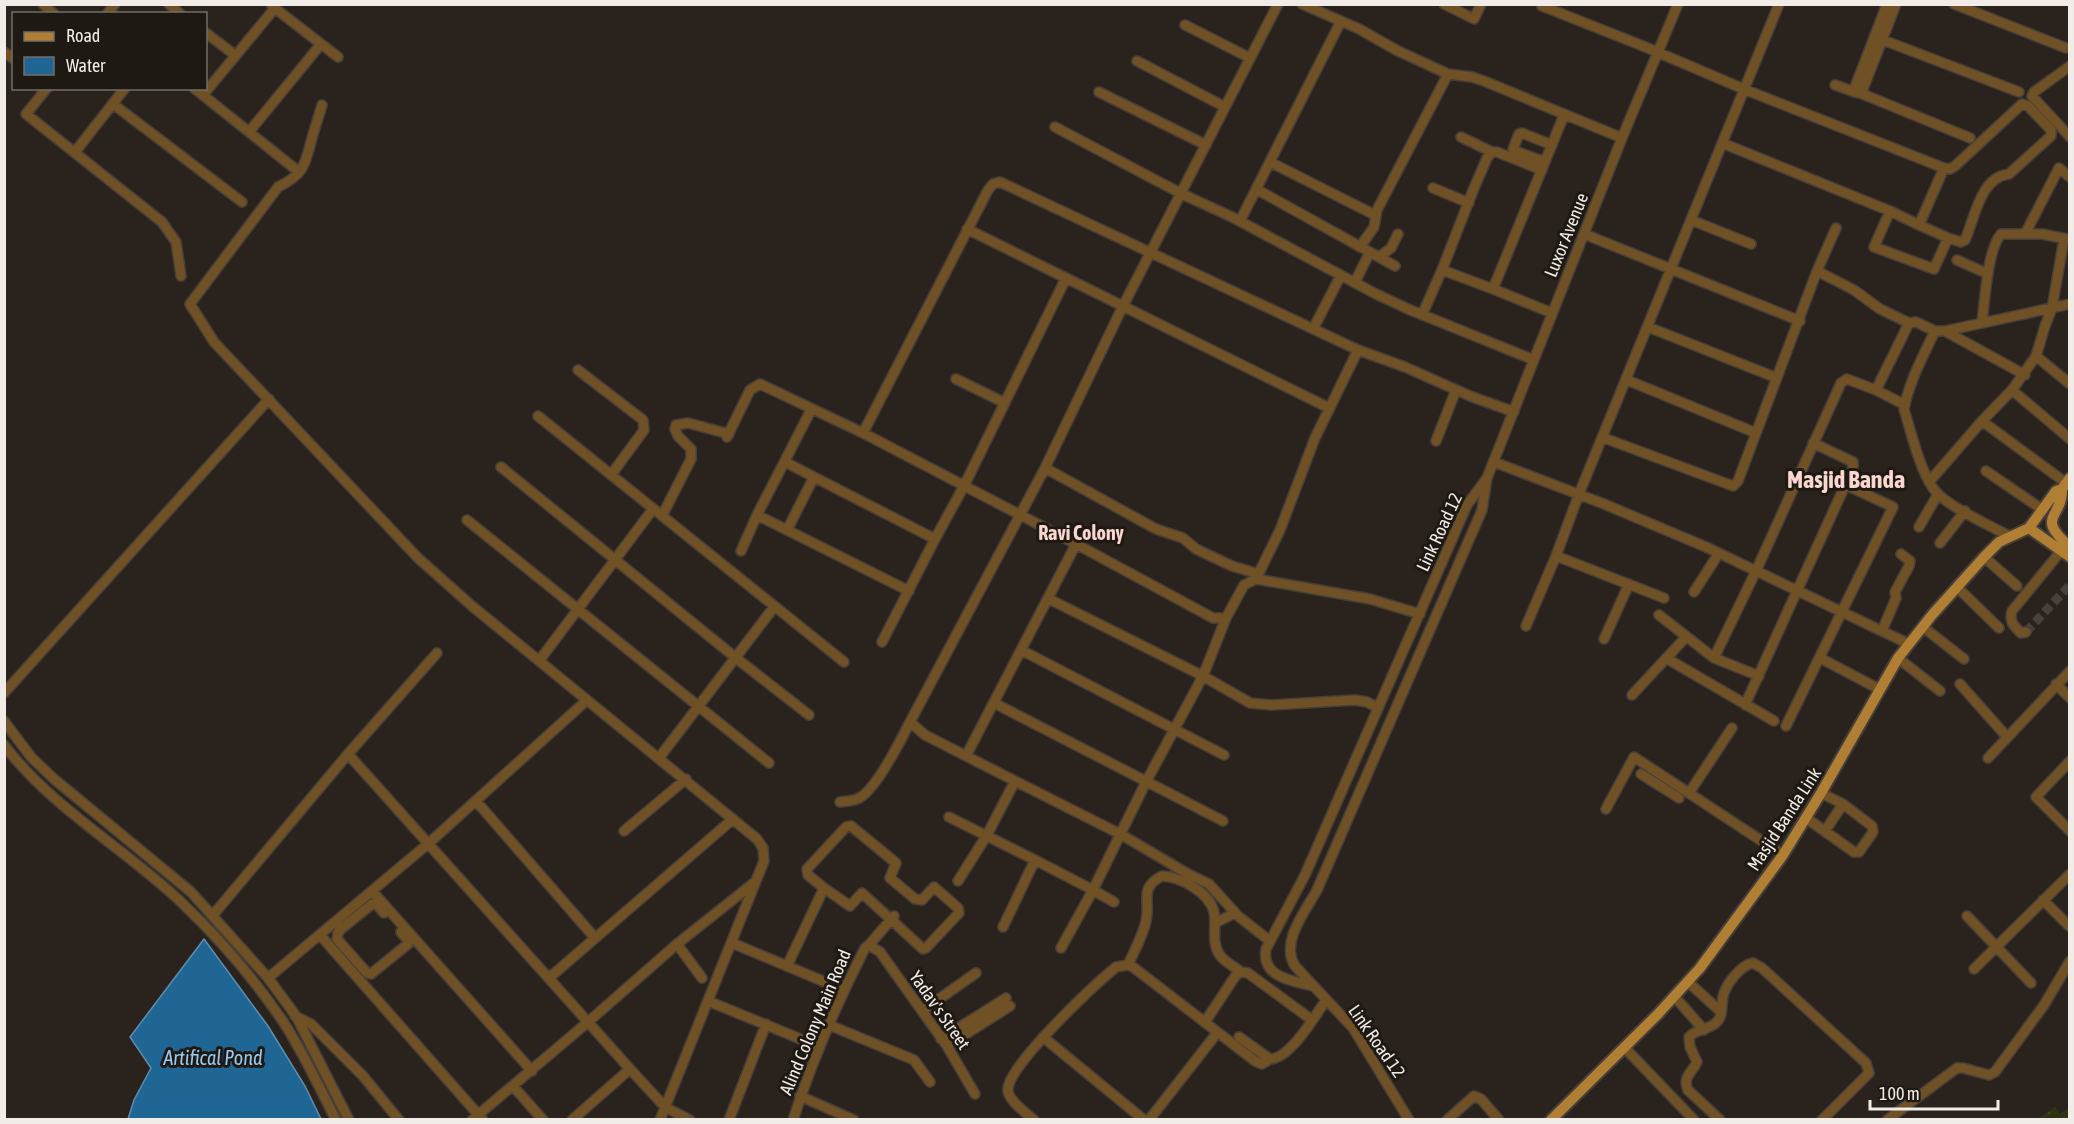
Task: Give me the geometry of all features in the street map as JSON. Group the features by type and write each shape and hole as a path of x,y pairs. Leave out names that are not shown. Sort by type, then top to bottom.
{"main road":[{"path":"2066,483 2056,491 2029,528 2067,553"},
{"path":"2066,483 2053,515 2053,525 2067,553"},
{"name":"Masjid Banda Link","path":"1551,1119 1658,1014 1711,953 1783,855 1821,793 1879,689 1909,644 1999,542 2029,528"}],"street":[{"path":"840,802 857,799 867,793 877,780 910,722 1045,468 1123,306 1278,4"},
{"path":"1302,4 1448,74 1484,81 1622,138"},
{"path":"1444,4 1474,19 1481,4"},
{"path":"1665,4 1677,7"},
{"path":"1526,626 1604,438 1690,220 1746,90 1779,4"},
{"path":"1857,92 1855,87 1887,4"},
{"path":"1857,92 1863,89 1896,4"},
{"path":"1954,4 2066,48"},
{"path":"203,96 273,6 338,57"},
{"path":"1542,6 1944,168 1950,169 1955,166 2022,104 2028,106 2052,133 2009,174 1992,180 1985,190 1965,240 1961,242 1722,143"},
{"name":"Luxor Avenue","path":"1487,478 1622,138 1677,7"},
{"path":"1240,221 1341,21"},
{"path":"1185,25 1250,58"},
{"path":"207,34 235,56"},
{"path":"1883,40 2019,92"},
{"path":"249,132 321,44"},
{"path":"1137,61 1225,107"},
{"path":"2070,66 2034,92 2032,96 2070,137"},
{"path":"1360,247 1374,226 1375,215 1448,74"},
{"path":"1835,85 1970,138"},
{"path":"45,90 26,114 162,222 176,242 181,276"},
{"path":"75,152 124,90"},
{"path":"196,90 299,172"},
{"path":"1099,92 1206,146"},
{"path":"113,104 242,202"},
{"path":"322,105 307,162 292,181 278,187 190,304 214,342 418,558 539,661 686,779 757,839 763,848 764,861 757,880 660,1119"},
{"path":"1493,289 1550,144 1564,115"},
{"path":"1055,127 1422,315 1534,360"},
{"path":"1542,165 1515,151 1519,134 1522,133 1550,144"},
{"path":"1461,137 1492,152 1542,165"},
{"path":"1422,315 1487,158 1492,152"},
{"path":"1270,162 1375,215"},
{"path":"1919,225 1944,168"},
{"path":"2025,234 2059,168 2070,177"},
{"path":"863,433 988,190 993,184 1000,182 1358,350 1514,412"},
{"path":"1433,188 1469,203"},
{"path":"1256,189 1395,266"},
{"path":"1890,211 1874,244 1877,249 1934,269 1948,238"},
{"path":"1690,220 1751,244"},
{"path":"1604,438 1734,486 1738,481 1817,272 1836,228"},
{"path":"967,229 1329,408"},
{"path":"1355,282 1375,255 1391,248 1398,234"},
{"path":"1584,234 1800,321"},
{"path":"1929,482 2025,375 2036,356 2052,308 2067,239 2042,234 2001,234 1996,240 1988,274 1982,322"},
{"path":"1957,260 1988,274"},
{"path":"1442,270 1552,313"},
{"path":"1817,272 1854,290 1880,309 1909,323 1916,322 1940,331 2025,375"},
{"path":"1313,329 1341,275"},
{"path":"882,642 964,486 1066,278"},
{"path":"2008,536 1938,494 1929,482 1904,409 1908,391 1940,331 2070,304"},
{"path":"1876,390 1909,323"},
{"path":"1648,327 1777,378"},
{"path":"1061,948 1203,676 1226,618 1244,585 1257,577 1280,530 1329,408 1358,350"},
{"path":"2036,356 2070,384"},
{"path":"578,370 643,420 644,430 611,475"},
{"path":"956,379 1005,403"},
{"path":"1714,658 1756,571 1840,383 1847,379 1876,390 1905,405"},
{"path":"1627,380 1756,433"},
{"path":"662,516 691,459 691,449 678,436 676,425 688,423 728,435 750,390 760,384 863,433 1213,618 1226,618"},
{"path":"1436,441 1456,390"},
{"path":"2012,390 2070,439"},
{"path":"4,693 268,399"},
{"path":"741,551 811,410"},
{"path":"538,416 844,662"},
{"path":"1982,421 2066,483"},
{"path":"1745,705 1853,468 1853,462 1813,443"},
{"path":"784,462 935,539"},
{"path":"1494,462 1579,494 1719,553 1909,644"},
{"path":"501,467 809,715"},
{"path":"1045,468 1156,529 1183,538 1196,549 1257,577 1370,599 1419,614"},
{"path":"1986,471 2043,510"},
{"path":"787,530 814,477"},
{"name":"Link Road 12","path":"1269,941 1305,875 1467,505 1487,478"},
{"name":"Link Road 12","path":"1409,1119 1353,1028 1295,966 1290,958 1289,947 1317,890 1482,510 1487,478"},
{"path":"1786,726 1893,507 1846,485"},
{"path":"1919,527 1938,494"},
{"path":"539,661 653,509"},
{"path":"1940,543 1965,511"},
{"path":"757,515 909,591"},
{"path":"467,520 769,763"},
{"path":"966,756 1076,544"},
{"path":"1694,592 1719,553"},
{"path":"2026,632 2021,633 2012,625 2010,617 2012,611 2067,553"},
{"path":"1882,631 1896,598 1895,591 1909,566 1910,561 1901,554"},
{"path":"1556,556 1664,598"},
{"path":"1984,557 2017,586"},
{"path":"1604,639 1629,584"},
{"path":"1958,588 1999,628"},
{"path":"1049,599 1203,676 1250,703 1270,705 1355,700 1367,702 1378,708"},
{"path":"659,758 774,607"},
{"path":"1659,615 1714,658 1759,676"},
{"path":"1923,627 1964,659"},
{"path":"1632,695 1686,637"},
{"path":"1021,650 1224,755"},
{"path":"213,915 348,754 437,653"},
{"path":"1666,658 1774,721"},
{"path":"1821,658 1879,689"},
{"path":"1898,658 1940,691"},
{"path":"1988,758 2070,671"},
{"path":"1960,684 2007,737"},
{"path":"2056,684 2070,698"},
{"path":"361,908 372,891 429,843 587,700"},
{"path":"994,703 1223,821"},
{"path":"4,721 32,757 54,779 191,892 268,978 296,1016 350,1119"},
{"path":"910,722 925,735 1122,835 1209,884 1235,913 1269,941 1264,958 1268,967 1275,974 1313,986"},
{"path":"1689,793 1732,728"},
{"path":"4,740 12,732"},
{"path":"4,745 21,767 45,790 142,868 181,903 257,987 302,1054 336,1119"},
{"path":"348,754 665,1107 690,1119"},
{"path":"1606,809 1634,758 1643,771 1679,798"},
{"path":"2070,761 2036,797 2070,831"},
{"path":"1643,771 1689,793 1783,855"},
{"path":"624,831 686,779"},
{"path":"958,881 987,836 1015,781"},
{"path":"1806,818 1854,852 1859,852 1873,832 1872,826 1843,804 1821,793"},
{"path":"476,801 595,938"},
{"path":"1825,831 1843,804"},
{"path":"949,817 1114,902"},
{"path":"549,978 733,819"},
{"path":"850,826 896,862 890,878 915,899 921,900 934,887 958,908 959,913 926,948 920,947 892,918 862,893 850,906 824,888 808,875 807,869 846,827 850,826"},
{"path":"1003,927 1035,860"},
{"path":"1974,969 2070,874"},
{"path":"1128,965 1146,921 1146,895 1149,886 1156,879 1168,876 1183,881 1204,895 1214,910 1215,942 1219,955 1241,972 1248,973 1312,1020"},
{"path":"320,935 478,1118 677,944 757,880"},
{"path":"787,966 824,888"},
{"path":"372,891 532,1071"},
{"path":"2043,900 2068,926"},
{"path":"1211,906 1225,901"},
{"path":"268,978 320,935 338,926 361,908 372,904 377,905 407,939 408,945 369,974 338,939 338,926"},
{"path":"1215,923 1235,913"},
{"path":"1967,916 2031,983"},
{"name":"Alind Colony Main Road","path":"792,1119 844,990 865,948 871,946 892,918"},
{"path":"732,943 844,990"},
{"path":"677,944 702,978"},
{"name":"Yadav's Street","path":"871,946 944,1042 975,1094"},
{"path":"1887,1119 1957,1068 1989,1075 1995,1072 2033,1022 2070,961"},
{"path":"1720,1119 1688,1090 1685,1084 1697,1062 1690,1047 1689,1037 1713,1026 1720,1017 1724,994 1729,984 1742,969 1753,963 1762,968 1866,1063 1869,1073 1822,1119"},
{"path":"1034,1119 1009,1095 1008,1089 1020,1066 1043,1037 1116,967 1128,965 1259,1063 1266,1063 1287,1052 1326,1000"},
{"path":"1205,1022 1236,975 1241,972"},
{"path":"922,1011 976,973"},
{"path":"1687,981 1721,1012"},
{"path":"1674,996 1704,1030"},
{"path":"708,1002 820,1047"},
{"path":"944,1042 1008,1002"},
{"path":"284,1024 296,1016"},
{"path":"296,1016 311,1024 363,1076 399,1119"},
{"path":"729,1119 766,1024"},
{"path":"829,1025 914,1059 930,1082"},
{"path":"1043,1037 1146,1119 1216,1033"},
{"path":"1239,1037 1270,1059"},
{"path":"1624,1047 1694,1119"},
{"path":"572,1119 630,1069"},
{"path":"513,1086 543,1119"},
{"path":"800,1096 854,1119"},
{"path":"1447,1119 1474,1096 1481,1099 1499,1119"}],"green space":[{"path":"2055,1107 2060,1114 2069,1108 2069,1119 2037,1119"}],"water":[{"name":"Artifical Pond","path":"204,939 268,1026 305,1086 321,1119 128,1119 134,1100 151,1068 130,1037"}],"tunnel":[{"path":"2026,632 2070,585"}],"district":[{"name":"Masjid Banda","path":"1846,479"},
{"name":"Ravi Colony","path":"1081,532"}]}
